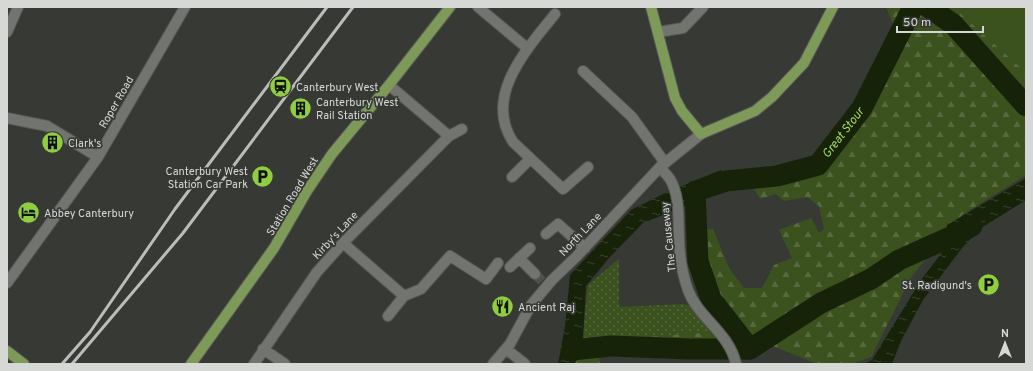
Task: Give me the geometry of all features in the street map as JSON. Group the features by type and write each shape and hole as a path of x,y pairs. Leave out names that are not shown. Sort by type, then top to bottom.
{"main road":[{"name":"Station Road West","path":"191,364 274,248 307,191 332,154 389,85 450,7"},
{"path":"651,7 675,98 682,111 701,134 756,111 772,97 804,63 833,7"},
{"path":"7,351 24,364"}],"street":[{"path":"7,32 18,7"},
{"name":"Roper Road","path":"7,283 98,157 185,7"},
{"path":"478,7 527,48"},
{"path":"658,32 683,28 703,7"},
{"path":"555,14 527,48 507,84 504,93 502,110 508,134 530,159 563,189 588,167"},
{"name":"The Causeway","path":"583,71 632,117 663,165 673,187 678,214 681,262 688,291 699,309 720,331 736,360"},
{"path":"389,85 449,136"},
{"path":"7,118 47,126 98,157"},
{"name":"Kirby's Lane","path":"254,364 317,272 343,243 449,136 462,129"},
{"name":"North Lane","path":"493,364 506,349 531,305 541,280 585,248 663,165 701,134"},
{"path":"512,177 530,159"},
{"path":"546,234 558,224 585,248"},
{"path":"343,243 404,296"},
{"path":"510,267 530,248"},
{"path":"388,316 404,296 421,289 450,256 486,279 498,263"},
{"path":"520,258 541,280"},
{"path":"263,349 285,364"},
{"path":"506,349 525,364"}],"green space":[{"path":"886,7 953,7 1022,69 1026,74 1026,175 962,215 912,276 871,357 852,364 817,364 746,335 723,309 711,288 702,261 699,230 713,229 729,268 744,288 762,288 774,265 792,258 779,230 811,218 819,233 824,229 819,206 807,197 784,201 776,194 760,199 751,183 787,179 821,168 872,112 886,64 901,43"},
{"path":"953,7 1026,7 1026,74 953,9"},
{"path":"619,259 619,307 682,304 693,306 719,331 582,342 588,285"},
{"path":"719,331 732,352 599,357 600,364 574,364 579,357 582,342"}],"water":[{"path":"721,170 730,188 643,223 609,258 586,286 583,340 580,356 574,364 558,364 565,326 570,275 631,210 665,193"},
{"path":"1026,178 1026,200 981,228 962,248 923,300 901,341 892,364 864,364 872,360 921,280 946,247 947,225"}],"waterway":[{"name":"Great Stour","path":"699,190 726,181 777,176 818,165 862,108 913,7"},
{"name":"Great Stour","path":"928,7 953,24 1026,106"},
{"name":"Great Stour","path":"695,191 698,261 711,299 750,349"},
{"name":"Great Stour","path":"572,350 611,346 690,349 750,349 821,303 871,279 899,260 972,226"}],"tunnel":[{"path":"535,274 542,281"}],"railway":[{"path":"62,364 90,332 175,209 327,7"},
{"path":"72,364 183,233 353,7"}],"place":[{"name":"Canterbury West","path":"280,87"},
{"name":"Canterbury West Rail Station","path":"301,108"},
{"name":"Clark's","path":"53,143"},
{"name":"Canterbury West Station Car Park","path":"263,177"},
{"name":"Abbey Canterbury","path":"29,213"},
{"name":"St. Radigund's","path":"988,285"},
{"name":"Ancient Raj","path":"502,307"}]}
